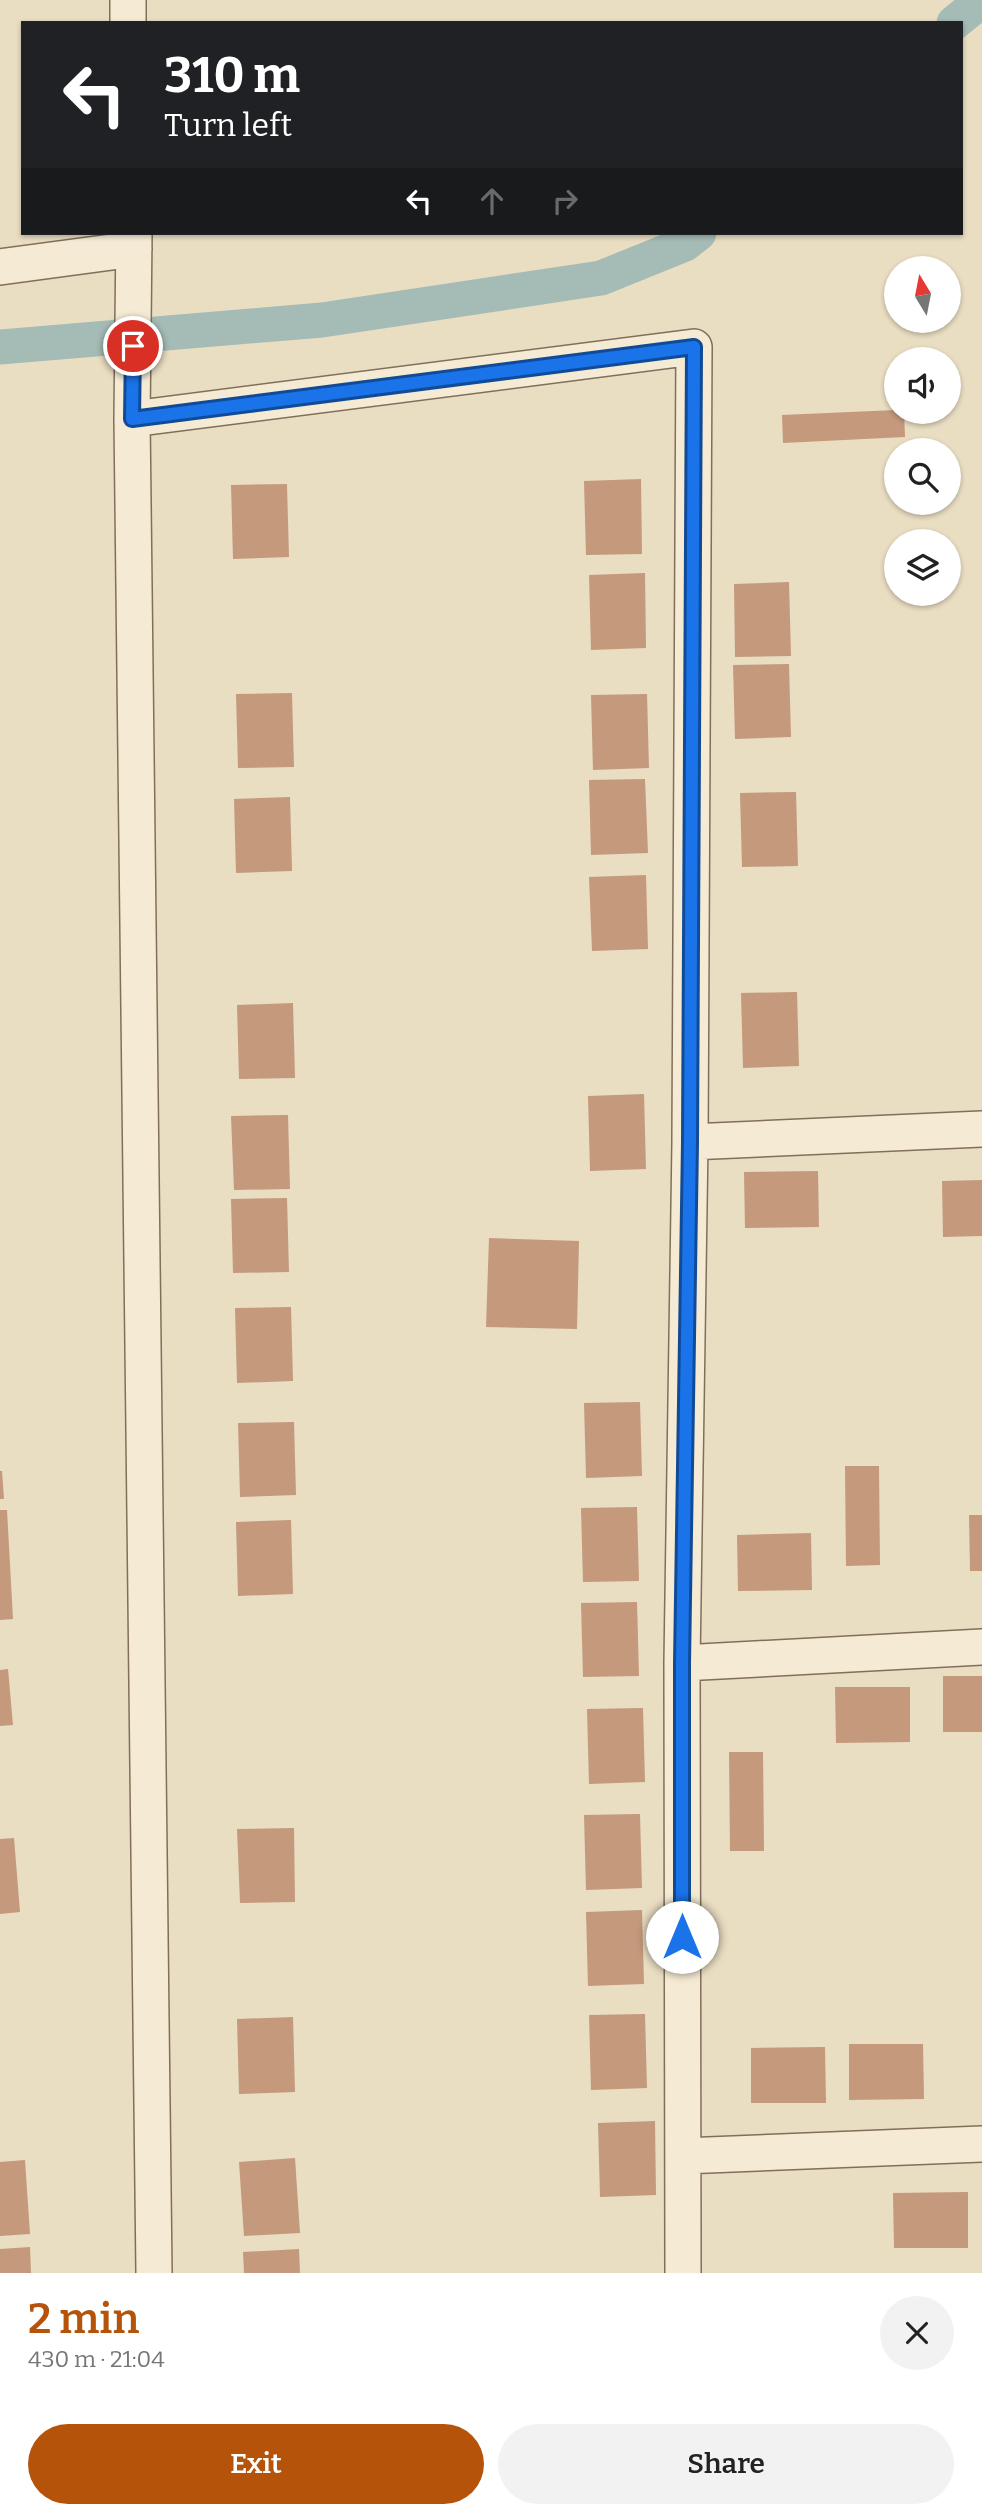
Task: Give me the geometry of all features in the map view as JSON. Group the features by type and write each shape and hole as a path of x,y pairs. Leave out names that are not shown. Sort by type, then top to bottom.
{"street":[{"path":"128,0 128,21"},
{"path":"0,267 134,241 132,419 155,2273"},
{"path":"132,419 694,347 690,1142 682,1663 683,2273"},
{"path":"690,1142 982,1129"},
{"path":"682,1663 982,1647"},
{"path":"683,2156 982,2144"}],"building":[{"path":"884,411 884,424 904,424 905,437 783,443 782,415"},
{"path":"641,479 642,554 586,555 584,481"},
{"path":"287,484 289,557 233,559 231,485"},
{"path":"645,573 646,648 591,650 589,575"},
{"path":"789,582 791,656 735,657 734,584"},
{"path":"789,664 791,737 735,739 733,665"},
{"path":"292,693 294,767 238,768 236,694"},
{"path":"647,694 649,768 593,770 591,695"},
{"path":"645,779 648,853 591,855 589,780"},
{"path":"796,792 798,866 742,867 740,793"},
{"path":"290,797 292,871 236,873 234,799"},
{"path":"646,875 648,949 592,951 589,877"},
{"path":"797,992 799,1066 743,1068 741,993"},
{"path":"293,1003 295,1078 239,1079 237,1005"},
{"path":"644,1094 646,1169 590,1171 588,1096"},
{"path":"288,1115 290,1189 234,1190 231,1116"},
{"path":"818,1171 819,1227 745,1228 744,1172"},
{"path":"982,1180 982,1236 943,1237 942,1181"},
{"path":"287,1198 289,1272 233,1273 231,1199"},
{"path":"489,1238 579,1241 577,1329 486,1327"},
{"path":"291,1307 293,1381 237,1383 235,1308"},
{"path":"640,1402 642,1476 586,1478 584,1403"},
{"path":"294,1422 296,1495 240,1497 238,1423"},
{"path":"845,1466 879,1466 880,1565 846,1566"},
{"path":"2,1471 4,1499 0,1499"},
{"path":"637,1507 639,1581 583,1582 581,1508"},
{"path":"0,1510 7,1510 13,1619 0,1620"},
{"path":"969,1515 982,1515 982,1571 970,1571"},
{"path":"291,1520 293,1594 238,1596 236,1522"},
{"path":"811,1533 812,1590 738,1591 737,1535"},
{"path":"637,1602 639,1676 583,1677 581,1603"},
{"path":"8,1669 13,1725 0,1726 0,1670"},
{"path":"943,1676 982,1676 982,1732 943,1732"},
{"path":"835,1687 910,1687 910,1742 836,1743"},
{"path":"643,1708 645,1782 589,1784 587,1709"},
{"path":"729,1752 763,1752 764,1851 730,1851"},
{"path":"640,1814 642,1888 586,1890 584,1815"},
{"path":"294,1828 295,1902 240,1903 237,1829"},
{"path":"14,1838 20,1912 0,1914 0,1839"},
{"path":"642,1910 644,1984 588,1986 586,1912"},
{"path":"645,2014 647,2088 591,2090 589,2015"},
{"path":"293,2017 295,2092 239,2094 237,2019"},
{"path":"849,2044 923,2044 924,2099 849,2100"},
{"path":"825,2047 826,2103 751,2103 751,2048"},
{"path":"655,2121 656,2195 600,2197 598,2123"},
{"path":"295,2158 300,2233 244,2236 239,2162"},
{"path":"25,2160 30,2234 0,2236 0,2162"},
{"path":"968,2192 968,2248 894,2248 893,2193"},
{"path":"30,2247 31,2273 0,2273 0,2249"},
{"path":"299,2249 300,2273 244,2273 243,2252"}],"waterway":[{"path":"956,21 982,0"},
{"path":"0,347 322,320 601,278 685,244 696,235"}],"route":[{"path":"133,346 132,419 694,347 682,1937"}]}
